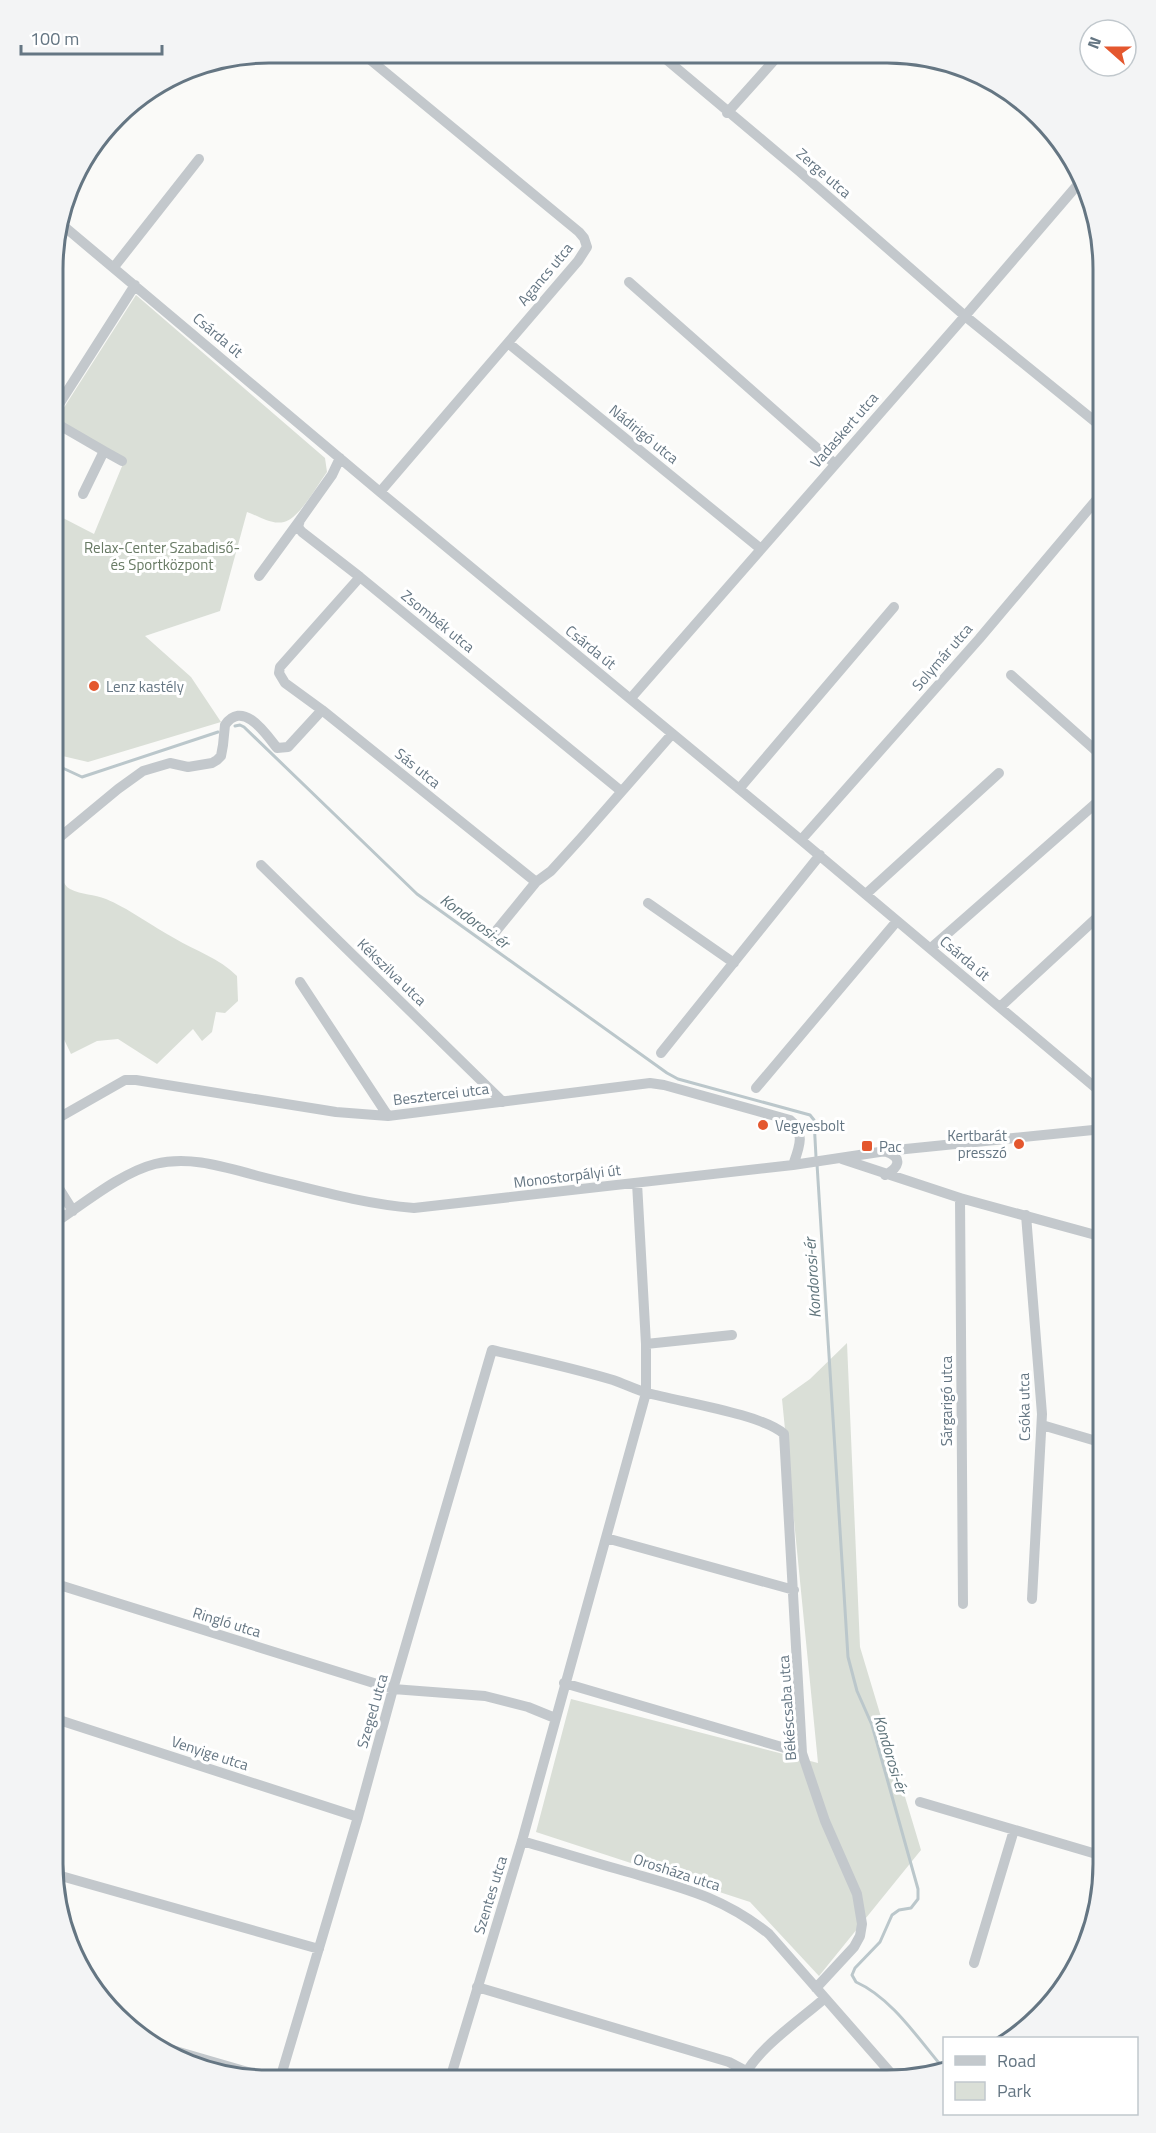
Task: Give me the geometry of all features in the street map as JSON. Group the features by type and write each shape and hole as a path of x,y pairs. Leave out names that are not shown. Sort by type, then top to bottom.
{"street":[{"name":"Agancs utca","path":"374,63 584,238 587,247 380,492"},
{"name":"Zerge utca","path":"671,63 965,316 1093,420"},
{"path":"728,113 772,63"},
{"path":"114,267 199,159"},
{"name":"Vadaskert utca","path":"631,698 1076,187"},
{"name":"Csárda út","path":"68,229 339,458 820,855 1093,1086"},
{"path":"629,282 835,464"},
{"path":"63,398 135,285"},
{"name":"Nádirigó utca","path":"508,343 761,549"},
{"path":"63,427 122,461"},
{"path":"83,494 104,451"},
{"path":"259,576 332,475 339,458"},
{"name":"Solymár utca","path":"801,840 979,639 1093,504"},
{"name":"Zsombék utca","path":"300,520 298,527 302,532 621,791"},
{"name":"Sás utca","path":"360,577 280,667 280,677 536,882"},
{"path":"739,789 894,607"},
{"path":"1011,675 1093,748"},
{"path":"63,834 117,789 143,771 170,763 188,767 217,760 223,745 225,725 232,718 239,716 254,720 277,748 282,748 288,747 321,710"},
{"path":"492,936 536,882 551,871 672,734"},
{"path":"866,894 999,773"},
{"path":"931,948 1093,806"},
{"path":"661,1053 820,855"},
{"name":"Kékszilva utca","path":"261,865 503,1101"},
{"path":"648,903 734,963"},
{"path":"756,1088 897,921"},
{"path":"1000,1007 1093,921"},
{"path":"300,982 388,1116"},
{"name":"Besztercei utca","path":"63,1115 124,1080 336,1112 388,1116 650,1083 790,1120 800,1132 800,1144 793,1165"},
{"name":"Monostorpályi út","path":"63,1218 134,1172 154,1164 170,1161 202,1162 354,1199 414,1208 793,1165 886,1151 1093,1130"},
{"path":"885,1175 894,1171 897,1165 897,1158 894,1154 886,1151"},
{"path":"839,1158 960,1198 1093,1234"},
{"name":"Szentes utca","path":"453,2070 522,1841 645,1397 646,1344 637,1183"},
{"path":"63,1195 73,1211"},
{"name":"Sárgarigó utca","path":"960,1198 963,1604"},
{"name":"Csóka utca","path":"1026,1215 1042,1425 1032,1599"},
{"path":"646,1344 732,1335"},
{"name":"Szeged utca","path":"283,2070 492,1350 604,1378 645,1397"},
{"name":"Békéscsaba utca","path":"645,1397 739,1416 775,1427 783,1434 802,1752 825,1821 857,1894 862,1924 860,1936 854,1947 816,1988"},
{"path":"1042,1425 1093,1440"},
{"path":"606,1538 794,1590"},
{"name":"Ringló utca","path":"63,1586 393,1689"},
{"path":"564,1683 802,1752"},
{"path":"393,1689 485,1696 528,1707 555,1718"},
{"name":"Venyige utca","path":"63,1721 358,1817"},
{"path":"920,1802 1014,1830 1093,1850"},
{"path":"974,1963 1014,1830"},
{"name":"Orosháza utca","path":"522,1841 691,1890 720,1901 746,1916 769,1934 888,2070"},
{"path":"63,1877 319,1949"},
{"path":"477,1987 729,2062 738,2070"},
{"path":"749,2070 766,2049 825,1998"}],"green space":[{"name":"Relax-Center Szabadiső- és Sportközpont","path":"136,295 325,458 327,472 296,515 284,522 265,520 247,512 220,611 145,636 191,677 221,722 88,762 63,756 63,518 94,534 125,459 63,424 63,409"},
{"path":"63,881 70,889 102,897 131,912 215,959 237,976 238,1001 225,1013 216,1012 212,1032 202,1041 193,1029 157,1064 118,1039 97,1041 71,1054 63,1037"},
{"path":"847,1343 860,1647 921,1850 819,1976 750,1902 536,1832 571,1699 818,1763 782,1399 810,1379"}],"waterway":[{"name":"Kondorosi-ér","path":"235,726 244,727 417,894 667,1073 678,1079 810,1115 814,1120 816,1157"},
{"name":"Kondorosi-ér","path":"63,768 82,777 218,732"},
{"name":"Kondorosi-ér","path":"817,1164 848,1657 857,1691 872,1725 918,1889 918,1899 911,1908 899,1910 892,1915 880,1942 855,1968 852,1975 856,1982 869,1989 893,2009 939,2063"}],"place":[{"name":"Lenz kastély","path":"94,686"},
{"name":"Vegyesbolt","path":"763,1125"},
{"name":"Kertbarát presszó","path":"1019,1144"},
{"name":"Pac","path":"867,1146"}]}
